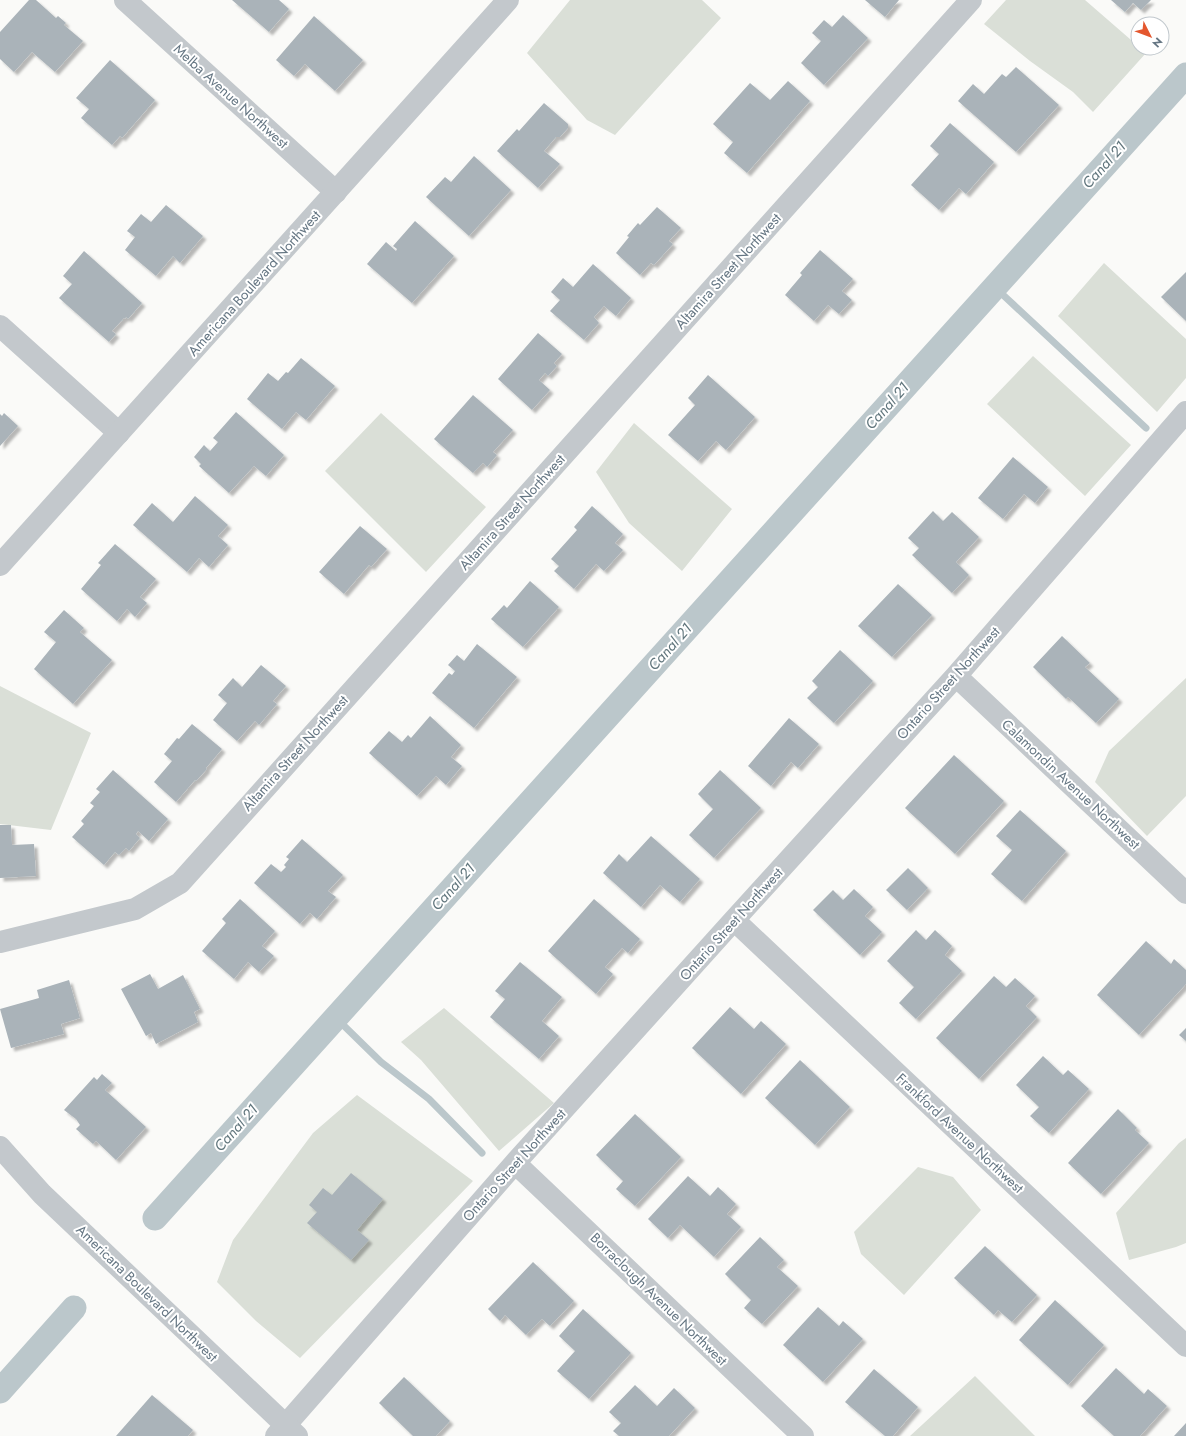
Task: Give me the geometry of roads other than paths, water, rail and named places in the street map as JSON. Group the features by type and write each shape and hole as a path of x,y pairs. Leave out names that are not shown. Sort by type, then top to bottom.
{"street":[{"name":"Melba Avenue Northwest","path":"125,0 336,192"},
{"name":"Americana Boulevard Northwest","path":"0,565 508,0"},
{"name":"Altamira Street Northwest","path":"0,942 134,909 180,883 971,0"},
{"path":"0,326 119,433"},
{"name":"Ontario Street Northwest","path":"286,1432 516,1163 1182,426"},
{"name":"Calamondin Avenue Northwest","path":"956,676 1186,893"},
{"name":"Frankford Avenue Northwest","path":"734,920 1186,1346"},
{"name":"Americana Boulevard Northwest","path":"0,1147 42,1194 286,1432"},
{"name":"Borraclough Avenue Northwest","path":"516,1163 803,1436"}],"waterway":[{"name":"Canal 21","path":"155,1218 1186,75"},
{"path":"997,285 1002,294 1146,428"},
{"path":"336,1018 381,1062 429,1099 482,1153"},
{"name":"Canal 21","path":"0,1391 74,1308"}]}
